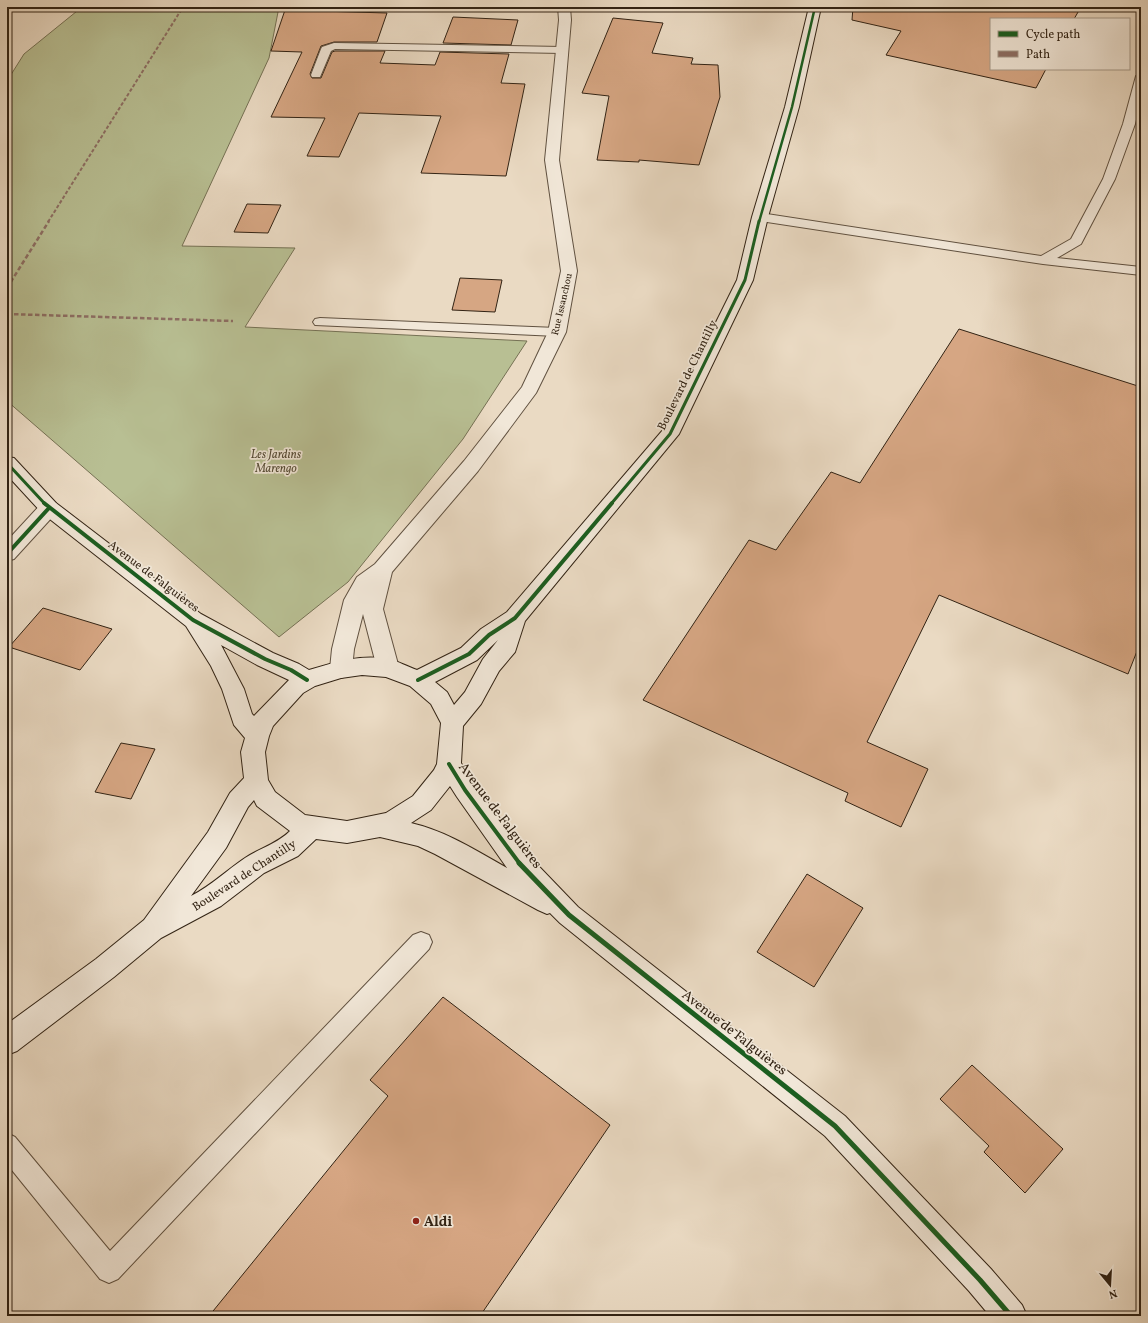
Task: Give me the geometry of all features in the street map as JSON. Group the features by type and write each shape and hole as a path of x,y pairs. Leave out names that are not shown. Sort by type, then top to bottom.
{"street":[{"name":"Rue Issanchou","path":"382,569 471,466 530,389 557,332 570,271 552,160 566,20 564,7"},
{"name":"Boulevard de Chantilly","path":"418,680 469,654 488,635 515,618 670,434 745,280 760,217 792,107 815,7"},
{"name":"Avenue de Falguières","path":"7,462 49,508 194,620 264,659 292,670 307,680"},
{"path":"7,554 49,508"},
{"path":"382,569 372,608 388,668"},
{"path":"341,669 343,649 355,600 364,582 382,569"},
{"name":"Boulevard de Chantilly","path":"452,724 473,698 491,665 507,646 515,618"},
{"name":"Avenue de Falguières","path":"194,620 220,662 233,689 242,718 256,736"},
{"path":"362,666 388,668 418,680 439,698 452,724 449,764 443,777 422,803 394,820 380,826 347,832 311,828 297,823 266,799 256,781 253,752 256,736 264,720 289,692 307,680 341,669 362,666"},
{"name":"Avenue de Falguières","path":"449,764 465,790 518,862 569,915 835,1126 980,1280 1010,1316"},
{"name":"Boulevard de Chantilly","path":"152,929 217,840 239,800 256,781"},
{"name":"Avenue de Falguières","path":"380,826 421,836 444,846 491,872 502,876 569,915"},
{"name":"Boulevard de Chantilly","path":"7,1042 105,968 152,929 212,898 255,865 289,848 311,828"}],"lane":[{"path":"316,75 326,49 334,46 562,50"},
{"path":"1043,260 1076,241 1109,179 1130,124 1141,76"},
{"path":"760,217 1043,260 1141,271"},
{"path":"320,322 557,332"},
{"path":"7,1145 109,1270 421,942"}],"green space":[{"name":"Les Jardins Marengo","path":"82,7 279,7 269,58 182,246 295,248 245,327 527,341 463,439 348,582 279,637 7,401 7,81 24,54"}],"building":[{"path":"853,7 1081,7 1075,18 990,18 990,70 1045,70 1036,88 886,55 901,31 852,20"},
{"path":"285,10 387,13 377,42 334,42 321,46 310,74 312,78 321,78 332,52 335,51 385,51 380,63 435,65 440,52 509,54 501,83 525,84 506,176 421,173 441,116 359,113 339,157 307,156 325,118 271,117 302,52 271,51"},
{"path":"453,17 518,20 511,45 443,43"},
{"path":"613,18 663,23 652,53 693,58 691,64 718,65 720,97 699,165 639,160 639,162 597,160 609,96 582,93"},
{"path":"247,204 281,205 268,233 234,232"},
{"path":"460,278 502,280 495,312 452,310"},
{"path":"959,329 1141,387 1141,641 1128,674 939,595 867,742 928,769 901,827 845,801 848,793 643,700 749,540 776,550 831,472 860,483"},
{"path":"43,608 112,629 80,670 9,647"},
{"path":"121,743 155,749 131,799 95,792"},
{"path":"807,874 863,908 814,987 757,952"},
{"name":"Aldi","path":"443,997 610,1125 480,1316 209,1316 388,1096 370,1080"},
{"path":"972,1065 1063,1149 1025,1193 984,1152 989,1146 940,1099"}],"marked path":[{"path":"7,288 183,7"},
{"path":"7,314 233,321"}],"cycle path":[{"path":"418,680 469,654 489,635 515,618 670,434 745,280 760,217 792,107 815,7"},
{"path":"7,463 49,508 193,620 265,659 291,670 307,680"},
{"path":"7,554 49,508"},
{"path":"449,764 465,790 518,862 569,915 835,1126 980,1280 1011,1316"}],"place":[{"name":"Aldi","path":"416,1221"}]}
